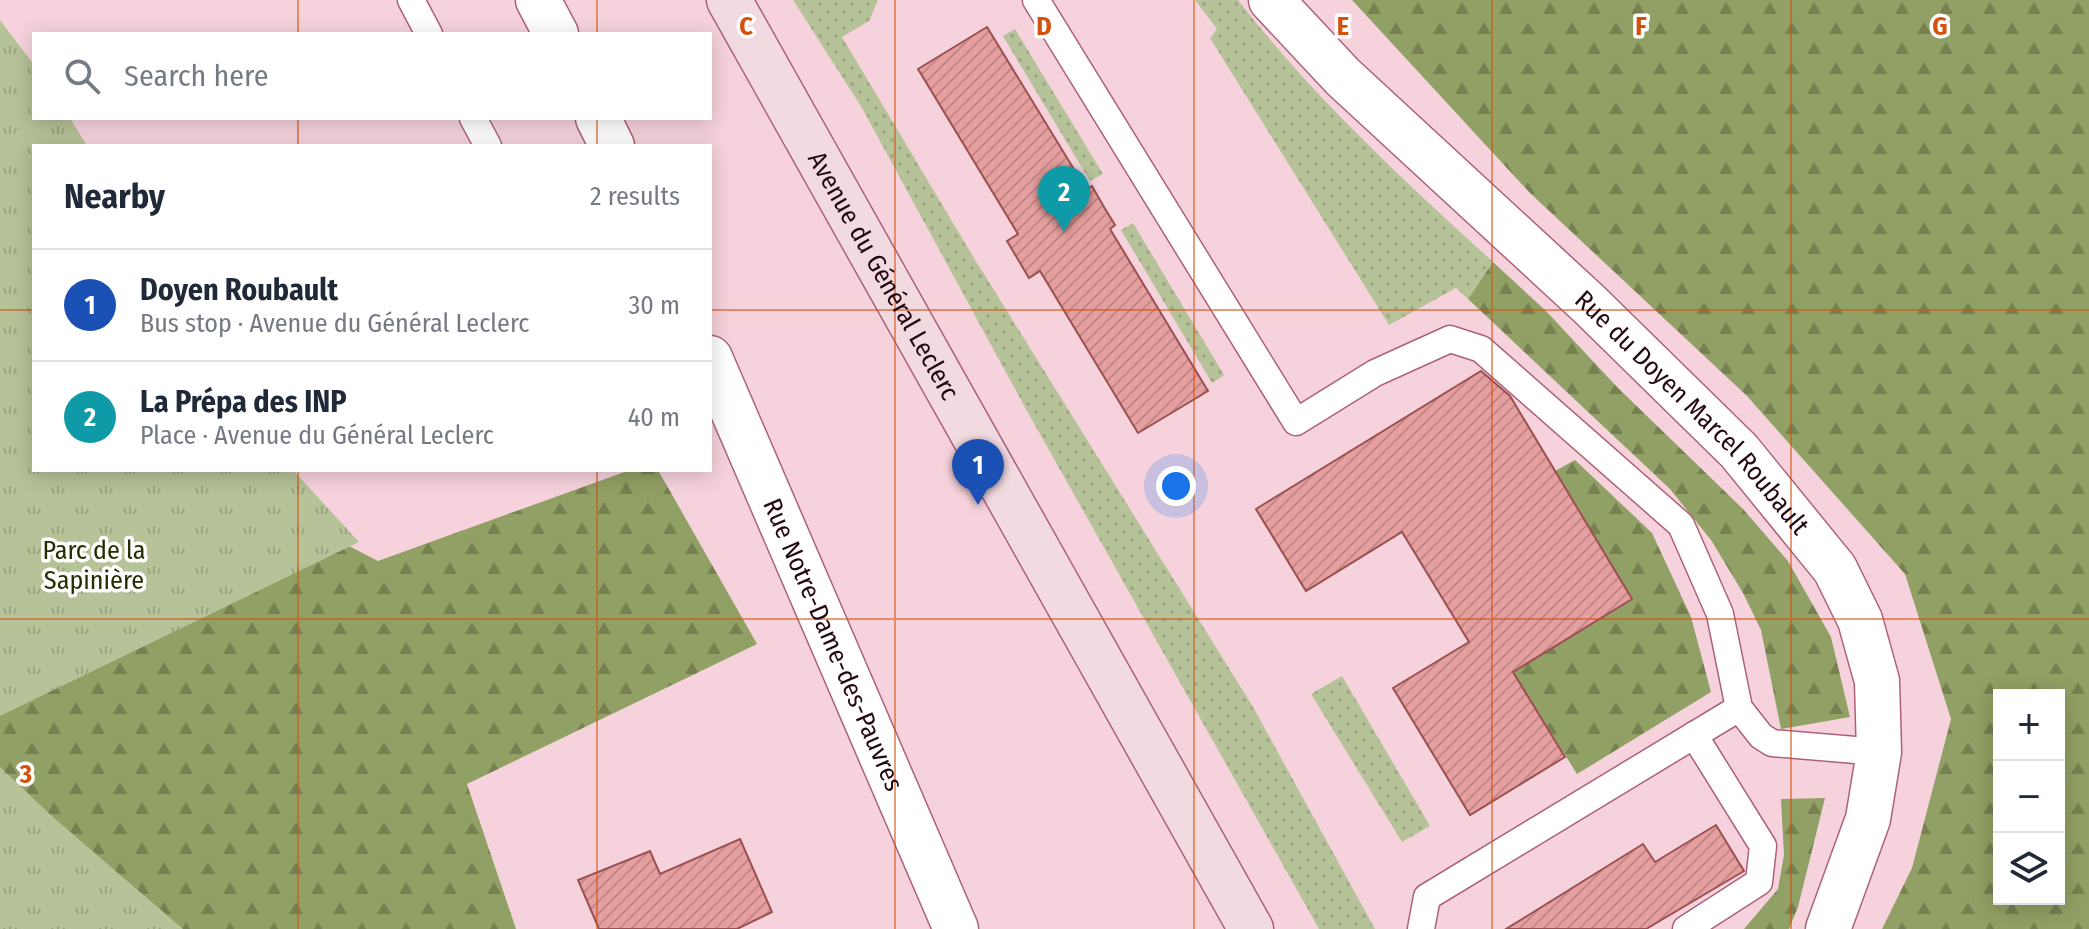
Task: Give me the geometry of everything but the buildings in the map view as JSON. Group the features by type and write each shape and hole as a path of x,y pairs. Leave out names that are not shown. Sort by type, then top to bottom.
{"main road":[{"name":"Avenue du Général Leclerc","path":"729,0 1251,929"}],"street":[{"path":"538,0 555,32"},
{"name":"Rue du Doyen Marcel Roubault","path":"1271,0 1343,77 1577,293 1739,451 1835,569 1860,620 1877,681 1879,752 1868,819 1828,929"},
{"path":"599,120 611,144"},
{"name":"Rue Notre-Dame-des-Pauvres","path":"712,363 956,929"}],"lane":[{"path":"411,0 428,32"},
{"path":"1036,0 1296,422 1375,373 1450,339 1481,349 1681,525 1720,614 1739,708 1761,736 1772,743 1879,752"},
{"path":"474,120 487,144"},
{"path":"1421,929 1427,897 1739,708"},
{"path":"1686,929 1759,882 1763,846 1694,735"}],"green space":[{"path":"793,0 878,0 869,21 842,37 974,258 1253,707 1375,929 1319,929 1027,411 862,108"},
{"path":"1195,0 1238,0 1327,103 1493,262 1468,299 1456,288 1389,325 1210,38 1217,29"},
{"path":"1352,0 2089,0 2089,929 1882,929 1912,868 1951,719 1905,574 1747,396 1530,193"},
{"name":"Parc de la Sapinière","path":"0,20 32,62 32,120 71,120 86,144 32,144 32,472 295,472 359,542 0,716"},
{"path":"1015,29 1103,174 1090,181 1003,36"},
{"path":"0,164 32,472 287,514 378,561 624,472 659,472 757,644 467,784 516,929 0,929"},
{"path":"1133,223 1224,375 1212,383 1121,230"},
{"path":"1493,262 1743,509 1788,561 1831,637 1850,717 1781,729 1761,630 1711,540 1670,489 1468,299"},
{"path":"1575,460 1652,533 1691,617 1711,692 1577,774 1513,672 1555,471"},
{"path":"1342,676 1430,826 1402,842 1311,694"},
{"path":"0,767 54,818 183,929 0,929"},
{"path":"1825,798 1798,907 1789,929 1744,929 1778,889 1784,855 1781,799"}],"place":[{"name":"La Prépa des INP","path":"1064,232"},
{"name":"Doyen Roubault","path":"978,505"}]}
